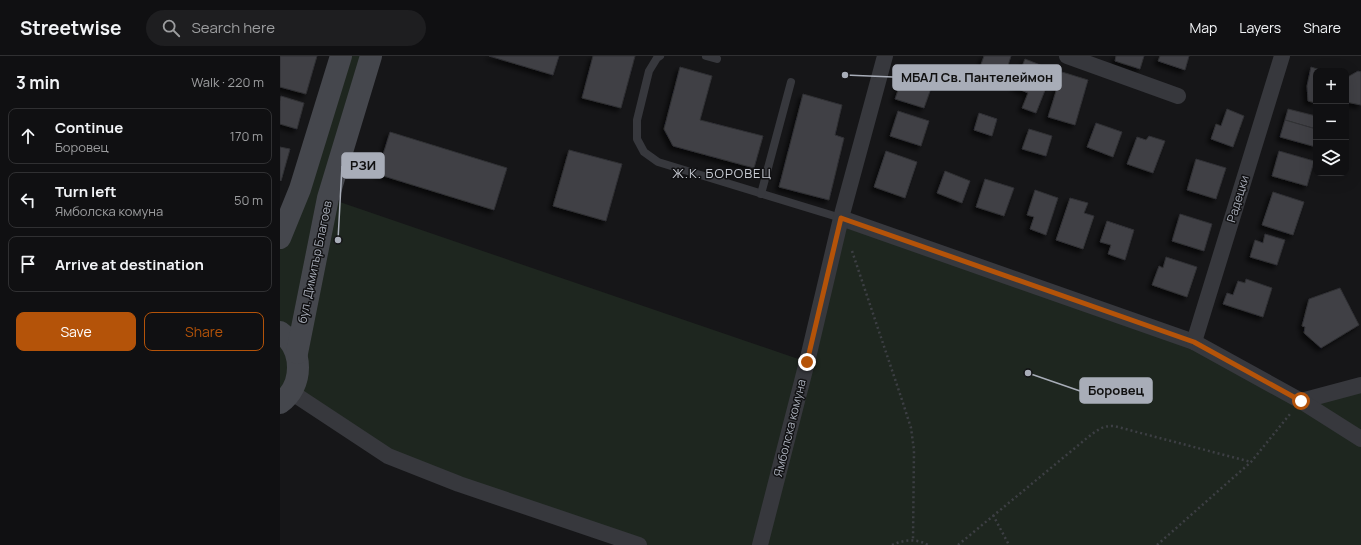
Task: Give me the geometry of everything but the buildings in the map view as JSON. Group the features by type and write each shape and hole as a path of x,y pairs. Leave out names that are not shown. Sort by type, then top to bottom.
{"main road":[{"path":"280,238 300,189 341,56"},
{"name":"бул. Димитър Благоев","path":"286,398 297,380 299,367 297,353 328,198 371,56"},
{"path":"280,332 291,342 297,353"}],"street":[{"name":"Ямболска комуна","path":"760,545 807,362 841,218 885,56"},
{"path":"1067,56 1178,96"},
{"name":"Радецки","path":"1194,342 1282,56"},
{"path":"841,218 1194,342 1301,401 1361,439"},
{"path":"1301,401 1361,385"},
{"path":"286,398 388,456 459,484 639,545"}],"lane":[{"path":"660,56 657,58 649,71 637,120 637,139 644,152 658,162 841,218"},
{"path":"706,56 717,59"},
{"path":"761,194 791,82"}],"path":[{"path":"851,248 911,428 914,450 913,540"},
{"path":"1157,545 1251,462 1301,401"},
{"path":"958,545 1086,438 1100,428 1107,426 1114,426 1251,462"},
{"path":"993,515 1009,545"},
{"path":"892,545 901,541 913,540 928,545"}],"shaded area":[{"path":"341,56 371,56 328,198 807,362 841,218 1194,342 1301,401 1361,385 1361,545 639,545 388,456 291,392 280,403 280,238"}],"place":[{"name":"МБАЛ Св. Пантелеймон","path":"845,75"},
{"name":"РЗИ","path":"338,240"},
{"name":"Боровец","path":"1028,373"}],"district":[{"name":"Ж.К. БОРОВЕЦ","path":"722,173"}],"route":[{"path":"807,362 841,218 1194,342 1301,401"}]}
